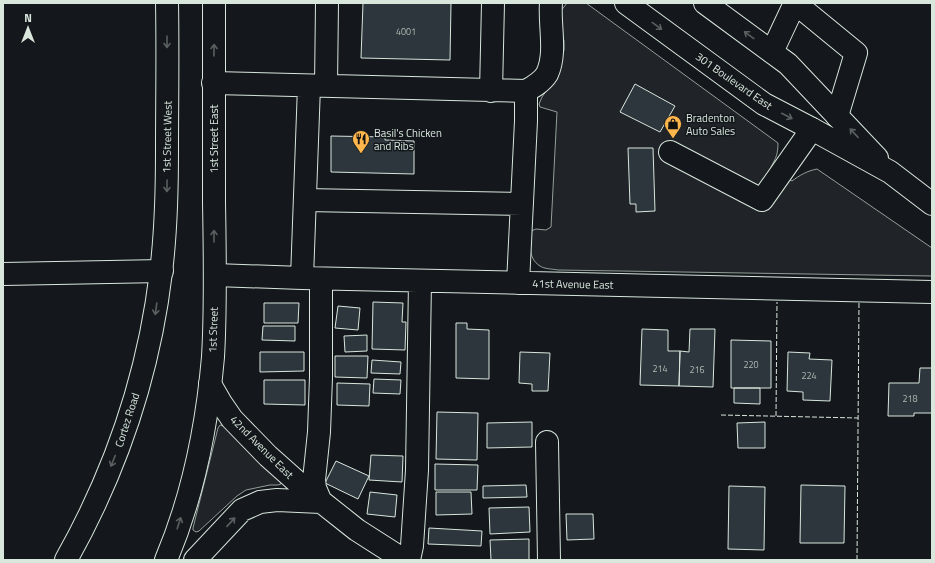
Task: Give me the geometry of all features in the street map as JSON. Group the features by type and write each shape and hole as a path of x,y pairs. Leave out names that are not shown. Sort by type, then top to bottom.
{"main road":[{"name":"1st Street West","path":"162,271 167,186 167,3"},
{"name":"1st Street East","path":"214,3 213,83 215,275"},
{"path":"195,560 242,510 260,502 277,500 321,502 315,488 314,480 319,432 322,377 305,200 327,3"},
{"path":"491,91 493,3"},
{"path":"213,83 526,91 538,84 547,74 553,43 550,3"},
{"name":"301 Boulevard East","path":"626,3 764,104 890,172 932,204"},
{"name":"301 Boulevard East","path":"705,3 788,64 890,172"},
{"path":"772,52 795,3 856,53 837,116"},
{"path":"518,283 526,121 526,91"},
{"path":"670,152 762,200 812,129"},
{"path":"305,200 522,204"},
{"path":"3,274 162,271"},
{"name":"Cortez Road","path":"66,560 97,500 131,413 146,360 162,271"},
{"name":"41st Avenue East","path":"215,275 312,279 932,292"},
{"name":"1st Street","path":"210,384 214,327 215,275"},
{"path":"400,558 412,546 417,470 420,281"},
{"path":"166,560 186,504 195,470 202,439 210,384"},
{"name":"42nd Avenue East","path":"210,384 232,419 268,456 304,488 357,530 400,558"},
{"path":"547,442 549,560"}],"shaded area":[{"path":"567,3 586,3 778,143 778,150 771,167 792,181 810,171 817,169 932,248 932,276 558,270 540,266 531,255 531,231 536,229 546,230 551,227 557,112 540,107 539,104 557,75 564,50 564,41 559,20 560,12"},
{"path":"220,425 224,426 281,481 281,484 246,490 196,532 193,528"}],"building":[{"path":"363,3 451,3 450,60 361,58"},
{"path":"635,84 675,106 660,132 620,112"},
{"path":"331,136 385,137 385,140 414,141 414,174 331,172"},
{"path":"628,148 653,148 655,211 636,212 636,204 630,204"},
{"path":"373,302 403,303 402,322 406,322 405,350 372,349"},
{"path":"264,303 299,303 298,323 264,323"},
{"path":"338,306 360,308 358,330 335,328"},
{"path":"456,323 467,323 467,329 489,330 489,379 456,378"},
{"path":"263,326 295,326 295,341 262,340"},
{"path":"642,329 668,330 668,351 680,351 679,386 640,385"},
{"path":"690,329 715,329 713,387 679,386 680,351 689,352"},
{"path":"367,335 367,351 345,352 344,336"},
{"path":"731,340 771,341 771,388 731,388"},
{"path":"260,352 304,352 304,371 260,372"},
{"path":"520,352 550,353 548,391 532,391 532,384 519,383"},
{"path":"788,352 810,353 809,359 832,360 830,401 803,400 803,392 787,391"},
{"path":"335,356 368,356 367,378 335,377"},
{"path":"372,360 401,362 400,374 371,373"},
{"path":"920,368 932,368 932,413 914,413 914,416 888,416 889,383 919,383"},
{"path":"374,379 401,380 400,394 373,393"},
{"path":"264,380 305,380 305,405 264,404"},
{"path":"337,383 370,384 369,406 337,405"},
{"path":"734,388 760,388 760,404 734,403"},
{"path":"437,412 478,413 477,460 436,459"},
{"path":"532,422 532,447 487,448 487,423"},
{"path":"765,422 765,448 738,448 737,423"},
{"path":"371,455 403,456 402,482 369,480"},
{"path":"336,461 369,476 358,499 325,483"},
{"path":"435,464 478,465 477,490 435,490"},
{"path":"526,485 527,497 483,498 483,486"},
{"path":"801,485 845,486 844,543 800,543"},
{"path":"729,486 765,487 764,550 728,549"},
{"path":"370,492 397,495 395,517 367,514"},
{"path":"436,492 471,492 472,514 436,515"},
{"path":"529,507 530,532 490,534 489,508"},
{"path":"566,514 593,514 594,539 567,540"},
{"path":"429,528 482,531 481,546 428,544"},
{"path":"529,539 529,560 491,560 490,540"}],"fence":[{"path":"776,416 777,302"},
{"path":"857,560 859,302"},
{"path":"721,415 858,418"}],"place":[{"name":"Bradenton Auto Sales","path":"673,139"},
{"name":"Basil's Chicken and Ribs","path":"361,154"}]}
